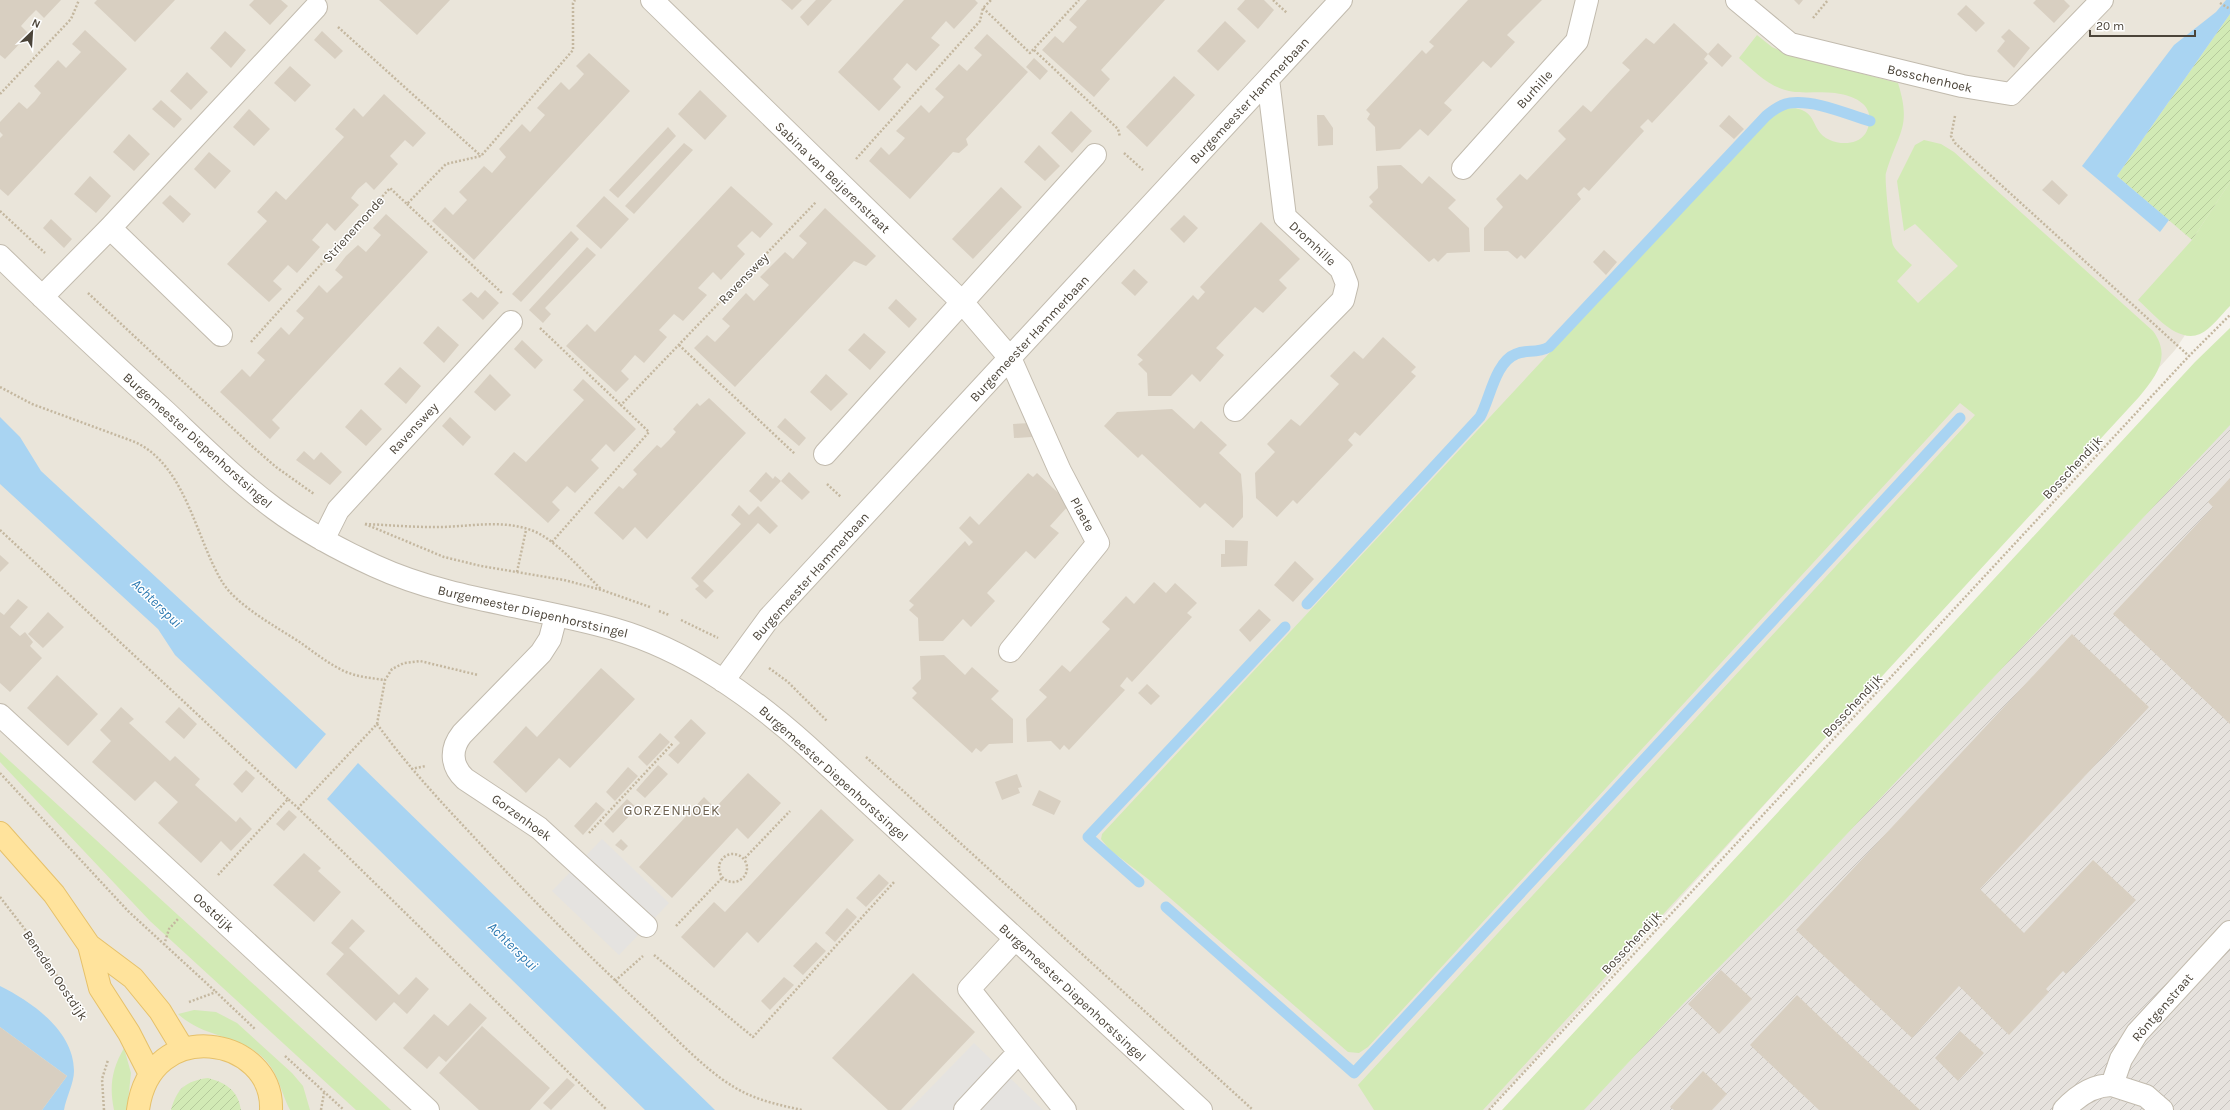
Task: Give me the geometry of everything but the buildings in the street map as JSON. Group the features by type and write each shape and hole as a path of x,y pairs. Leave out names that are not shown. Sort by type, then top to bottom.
{"main road":[{"path":"0,834 54,894 89,944 133,978 160,1011 183,1049"},
{"path":"89,944 100,988 129,1033 150,1074"},
{"path":"138,1110 140,1097 150,1074 159,1063 183,1049 202,1046 222,1048 240,1056 255,1068 266,1085 271,1110"}],"street":[{"name":"Sabina van Beijerenstraat","path":"652,0 962,302 1010,358"},
{"name":"Burgemeester Hammerbaan","path":"723,681 769,618 1341,0"},
{"name":"Burhille","path":"1463,168 1577,41 1587,0"},
{"name":"Bosschenhoek","path":"1737,0 1790,44 1962,86 2011,94 2102,0"},
{"path":"42,297 110,228 316,7"},
{"name":"Dromhille","path":"1235,410 1343,300 1347,284 1340,269 1285,217 1268,79"},
{"path":"818,462 1095,155"},
{"path":"110,228 221,335"},
{"name":"Burgemeester Diepenhorstsingel","path":"0,256 42,297 243,482 276,510 323,540 375,566 412,582 594,624 634,635 680,656 723,681 758,704 783,724 1201,1110"},
{"name":"Ravenswey","path":"323,540 338,510 511,322"},
{"name":"Plaete","path":"1010,358 1060,471 1098,543 1010,651"},
{"name":"Gorzenhoek","path":"556,616 548,644 457,740 453,755 455,765 465,779 539,828 646,926"},
{"name":"Oostdijk","path":"0,715 428,1110"},
{"name":"Röntgenstraat","path":"2112,1085 2121,1059 2137,1033 2230,932"},
{"path":"1015,939 969,989 1065,1110"},
{"path":"965,1110 1019,1052"},
{"path":"2064,1110 2083,1093 2095,1087 2112,1085 2146,1096 2162,1110"}],"path":[{"path":"0,94 72,19 79,0"},
{"path":"316,7 481,156 573,50 572,3 575,0"},
{"name":"Ravenswey","path":"552,542 649,432 621,404 837,181 980,21 983,8 991,0"},
{"path":"983,8 1030,54 1079,0"},
{"path":"2220,3 2230,9"},
{"path":"1034,50 1118,129 1121,144"},
{"path":"1962,86 1951,131 1952,139 1955,143 2189,356"},
{"path":"1122,151 1166,189"},
{"name":"Strienemonde","path":"221,335 243,351 390,188 407,204 446,164 481,156"},
{"name":"Bosschendijk","path":"1489,1110 2189,356 2230,315"},
{"path":"679,345 818,462 862,518"},
{"path":"0,387 32,404 135,442 150,450 157,456 174,477 215,569 227,589 245,604 336,667 353,675 385,680"},
{"path":"363,524 433,527 485,524 513,526 536,533 552,542 602,590"},
{"path":"0,530 298,808 607,1110"},
{"path":"517,572 526,530"},
{"path":"298,808 376,724 385,680 388,673 397,666 420,661 511,683"},
{"path":"376,724 414,774 533,900 615,981 725,1081 758,1098 802,1110"},
{"path":"569,854 673,743"},
{"path":"0,773 118,901 216,992"},
{"path":"198,897 288,799"},
{"path":"745,858 790,811"},
{"path":"732,853 737,853 745,858 748,867 742,879 733,882 723,878 719,866 723,857 732,853"},
{"path":"646,926 661,940 723,878"},
{"path":"615,981 649,950 753,1037 895,881"},
{"name":"Beneden Oostdijk","path":"0,897 27,932 74,1001"},
{"path":"164,945 169,929"},
{"path":"321,1110 324,1092 344,1110"},
{"path":"785,1110 786,1106"}],"shaded area":[{"path":"0,0 2230,0 2230,268 2175,350 1489,1110 0,1110"},
{"path":"2230,398 2230,1110 1555,1110"},
{"path":"602,839 669,903 619,955 552,891"},
{"path":"974,1043 1043,1110 909,1110"}],"green space":[{"path":"2230,14 2230,182 2192,240 2117,176"},
{"path":"1757,35 1772,47 1790,55 1898,83 1904,110 1904,120 1902,130 1886,173 1887,196 1894,248 1912,265 1897,281 1918,303 1958,266 1915,224 1904,231 1897,181 1915,145 1924,140 1941,144 1954,152 2153,331 2159,340 2161,349 2160,366 2139,397 1483,1110 1374,1110 1358,1085 1975,415 1960,403 1368,1047 1359,1053 1348,1052 1148,879 1110,850 1101,839 1102,834 1768,118 1784,110 1793,108 1802,110 1808,114 1821,134 1835,142 1846,143 1856,141 1865,134 1868,129 1869,116 1864,105 1859,101 1835,93 1800,92 1782,89 1762,78 1739,58"},
{"path":"2230,182 2230,306 2204,332 2191,336 2183,335 2166,326 2138,300 2192,240"},
{"path":"2230,328 2230,425 1786,899 1683,1004 1584,1110 1502,1110 2195,362"},
{"path":"0,752 391,1110 356,1110 150,921 0,762"},
{"path":"194,1010 216,1012 237,1023 292,1073 303,1086 310,1110 290,1110 272,1068 258,1054 248,1047 200,1029 178,1014"},
{"path":"124,1048 131,1073 127,1110 114,1110 112,1085 114,1071"},
{"path":"208,1078 220,1082 230,1088 237,1097 241,1110 171,1110 176,1096 184,1087 194,1081"}],"water":[{"path":"2226,0 2230,0 2230,14 2117,176 2169,220 2160,232 2082,166 2174,45 2216,12"},
{"name":"Achterspui","path":"0,417 20,437 41,471 326,734 296,769 175,655 158,629 0,484"},
{"name":"Achterspui","path":"358,763 715,1110 645,1110 327,799"},
{"path":"0,986 25,1000 37,1009 59,1031 67,1043 72,1057 74,1071 73,1080 64,1110 42,1110 67,1076 0,1027"}],"waterway":[{"path":"1307,604 1480,417 1498,373 1509,358 1516,354 1549,347 1766,116 1783,105 1800,103 1841,111 1870,121"},
{"path":"1166,907 1354,1073 1960,418"},
{"path":"1139,882 1088,837 1285,627"}],"district":[{"name":"GORZENHOEK","path":"672,810"}]}
